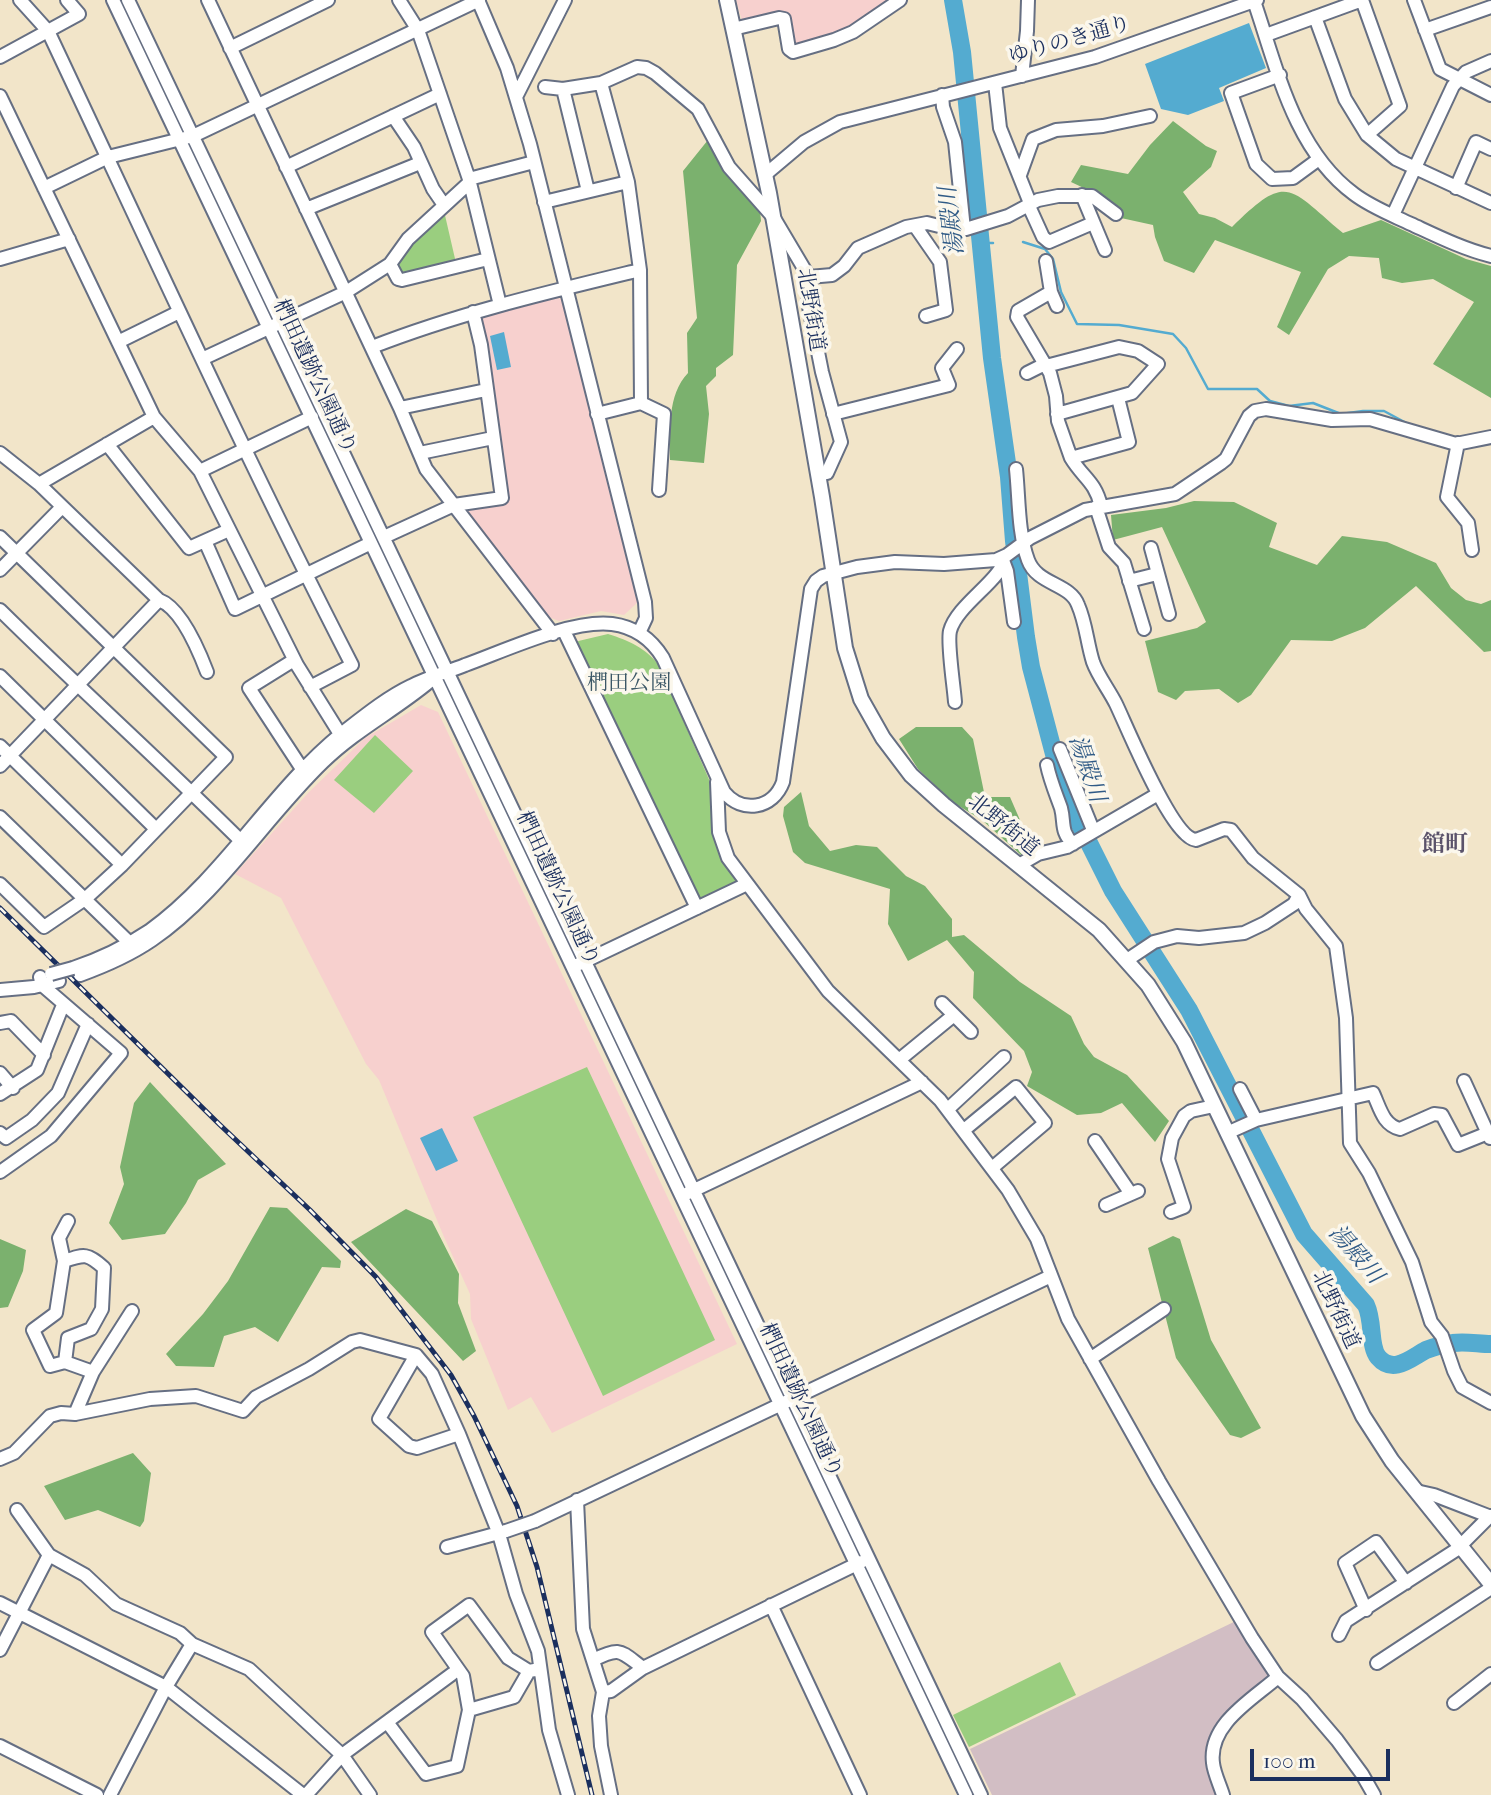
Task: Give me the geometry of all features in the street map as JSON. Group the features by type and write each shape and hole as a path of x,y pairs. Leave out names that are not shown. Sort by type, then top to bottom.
{"main road":[{"name":"北野街道","path":"727,0 766,174 844,640 851,672 861,699 883,738 925,789 1099,930 1156,996 1177,1031 1214,1106 1233,1130 1353,1397 1383,1449 1491,1586"}],"street":[{"path":"20,0 48,31 179,312 352,665 310,687"},
{"path":"0,57 79,14 67,0"},
{"name":"椚田遺跡公園通り","path":"113,0 435,677 579,964 971,1794"},
{"name":"椚田遺跡公園通り","path":"128,0 448,672 579,964"},
{"path":"208,0 372,347 426,468 559,632 697,908"},
{"path":"230,48 303,6 328,0"},
{"path":"398,0 418,30 440,94 469,181 500,304"},
{"path":"44,188 108,157 193,136 479,0 516,97 566,288 645,602 646,618 639,633"},
{"path":"516,97 565,0"},
{"path":"733,29 783,19 789,50 793,52 853,32 900,0"},
{"path":"1022,76 1028,0"},
{"path":"1266,35 1362,0 1400,106 1367,135"},
{"path":"1414,0 1436,65 1444,73 1491,95"},
{"path":"1255,1 1298,123 1318,159 1352,193 1460,247 1491,256"},
{"name":"ゆりのき通り","path":"766,174 796,147 823,130 859,116 1122,48 1255,1"},
{"path":"1424,30 1491,7"},
{"path":"1315,17 1340,89 1367,135 1389,154 1491,203"},
{"path":"1393,215 1458,79 1466,72 1491,61"},
{"path":"545,87 563,89 601,83 637,67 655,73 698,109 729,167 774,218 809,277 808,302 822,372 841,442 827,473 818,475"},
{"path":"1280,75 1231,93 1256,164 1272,179 1293,178 1318,159"},
{"path":"601,83 628,182 640,270 641,403"},
{"path":"995,83 1000,128 1043,237 1049,242 1093,223"},
{"path":"563,89 588,191"},
{"path":"286,167 440,94"},
{"path":"942,95 955,142 965,229"},
{"path":"0,96 155,417 201,471 261,596 310,687 343,739"},
{"path":"393,116 414,147 444,205"},
{"path":"1020,175 1033,139 1056,130 1103,126 1150,116"},
{"path":"1455,188 1476,142 1491,149"},
{"path":"202,359 346,292 390,264 408,239 469,181 534,162"},
{"path":"306,209 420,163"},
{"path":"544,202 628,182"},
{"path":"809,277 832,275 864,245 915,226 927,223 965,229 1008,216 1029,203 1058,196 1083,195 1098,199 1116,214"},
{"path":"1083,195 1105,250"},
{"path":"915,226 940,262 946,310 926,316"},
{"path":"0,259 69,239"},
{"path":"390,264 398,279 402,281 488,260"},
{"path":"1046,261 1051,292 1057,306"},
{"path":"372,347 425,326 500,304 640,270"},
{"path":"1051,292 1017,313 1053,383 1057,414 1071,458 1079,471 1096,487 1109,547 1124,563 1144,629"},
{"path":"790,321 808,302"},
{"path":"118,342 179,312"},
{"path":"384,537 454,505 502,498 481,345 473,312"},
{"path":"1027,373 1046,365 1119,347 1138,351 1158,364 1132,393 1057,414"},
{"path":"833,414 949,385 942,369 957,349"},
{"path":"400,408 486,390"},
{"path":"1071,458 1129,442 1118,398"},
{"path":"597,414 641,403 664,414 659,490"},
{"path":"0,990 117,960 133,946 153,940 185,913 305,774 343,739 435,677 448,672 559,632 599,623 619,625 639,633 653,644 663,658 717,780 729,797 748,807 768,801 781,787 811,589 817,579 834,572 895,562 944,565 1005,558 1067,518 1098,506 1165,496 1180,491 1226,459 1250,416 1262,409 1337,421 1370,419 1443,442 1458,443 1491,437"},
{"path":"38,484 155,417"},
{"path":"201,471 312,417"},
{"path":"420,453 493,438"},
{"path":"1458,443 1447,497 1468,523 1472,550"},
{"path":"107,444 190,548 229,530"},
{"path":"0,453 38,484 159,600 168,603 196,644 207,672"},
{"path":"1016,469 1023,544 1028,562 1037,575 1070,594 1078,604 1094,665 1158,794 1188,839 1195,840 1223,829 1231,830 1252,858 1299,895 1306,909 1328,933 1338,950 1346,1018 1349,1137 1352,1149 1369,1173 1412,1262 1431,1322 1442,1336 1462,1387 1491,1403"},
{"path":"0,570 62,507"},
{"path":"0,537 226,758 122,865 85,899 44,927 0,884"},
{"path":"205,541 235,609 371,543"},
{"path":"1151,548 1169,614"},
{"path":"1005,558 1014,622"},
{"path":"955,702 950,631 968,601 1000,571 1005,558"},
{"path":"1129,581 1157,574"},
{"path":"0,766 159,600"},
{"path":"0,610 243,844"},
{"path":"295,660 249,688 305,774"},
{"path":"0,676 156,829"},
{"path":"0,746 122,865"},
{"path":"1060,749 1092,831"},
{"path":"1046,765 1062,812 1062,824 1067,838 1075,842"},
{"path":"717,780 721,842 728,858 828,991 948,1110 992,1168 1037,1239 1065,1314 1188,1531 1278,1677 1302,1699 1333,1735 1374,1795"},
{"path":"1018,865 1038,854 1075,842 1158,794"},
{"path":"0,817 133,946"},
{"path":"579,964 747,884"},
{"path":"1127,960 1154,942 1177,936 1199,938 1244,933 1294,904 1299,895"},
{"path":"0,982 48,979"},
{"path":"0,1172 51,1136 121,1053 63,1005 48,979"},
{"path":"942,1003 971,1032"},
{"path":"0,1094 37,1070 63,1005"},
{"path":"899,1059 954,1015"},
{"path":"0,1023 11,1021 44,1055"},
{"path":"0,1133 6,1138 32,1121 58,1093 89,1024"},
{"path":"948,1110 1004,1057"},
{"path":"0,1073 13,1088"},
{"path":"1233,1130 1255,1120 1373,1093 1386,1124 1400,1129 1438,1114 1442,1115 1458,1144 1489,1137 1464,1081"},
{"path":"688,1193 922,1082"},
{"path":"964,1130 1016,1087 1045,1123 992,1168"},
{"path":"1240,1089 1255,1120"},
{"path":"1171,1212 1184,1206 1168,1159 1172,1138 1184,1116 1191,1111 1214,1106"},
{"path":"1095,1141 1135,1192 1106,1205"},
{"path":"68,1222 59,1238 64,1261 56,1313 33,1330 50,1366 65,1362 93,1372"},
{"path":"64,1261 82,1255 91,1256 104,1268 102,1309 91,1329 68,1338 65,1362"},
{"path":"447,1548 535,1521 1051,1276"},
{"path":"1090,1359 1164,1309"},
{"path":"75,1414 93,1372 132,1311"},
{"path":"0,1459 14,1453 50,1416 61,1413 75,1414 150,1399 196,1396 243,1411 256,1398 352,1342 360,1340 416,1355 432,1374 502,1532 516,1594 538,1651 535,1670 568,1795"},
{"path":"416,1355 379,1419 409,1446 417,1448 459,1434"},
{"path":"1339,1635 1346,1621 1461,1547 1491,1517 1434,1495 1416,1491"},
{"path":"577,1500 583,1629 603,1692 599,1716 601,1746 611,1795"},
{"path":"17,1510 49,1555 85,1576 116,1604 180,1633 192,1644 249,1668 342,1755 370,1795"},
{"path":"1366,1610 1345,1563 1376,1542 1406,1583"},
{"path":"0,1650 49,1555"},
{"path":"603,1692 611,1691 643,1668 862,1561"},
{"path":"1377,1663 1491,1586"},
{"path":"0,1603 166,1687 305,1795 342,1755 452,1674"},
{"path":"387,1722 426,1774 457,1766 469,1710 463,1676 432,1632 469,1605 508,1658 535,1670"},
{"path":"771,1605 860,1795"},
{"path":"110,1795 166,1687 192,1644"},
{"path":"593,1660 610,1651 618,1651 643,1668"},
{"path":"469,1710 514,1697 535,1670"},
{"path":"1454,1703 1491,1674"},
{"path":"1223,1795 1213,1763 1214,1742 1229,1718 1278,1677"},
{"path":"0,1745 97,1795"}],"shaded area":[{"path":"736,0 898,0 836,38 797,48 786,17 742,21"},
{"path":"555,296 562,300 638,602 624,615 601,611 559,621 546,616 467,514 469,508 508,503 480,320 483,315"},
{"path":"421,705 438,712 737,1344 552,1433 531,1397 508,1410 471,1319 470,1294 379,1080 366,1064 281,898 235,874 309,792 365,738"},
{"path":"1240,1619 1277,1677 1214,1743 1223,1795 992,1795 970,1749"}],"green space":[{"path":"1173,121 1217,151 1211,167 1183,192 1199,214 1215,218 1232,227 1265,198 1277,192 1288,192 1311,205 1343,233 1381,220 1466,259 1491,266 1491,398 1433,364 1474,302 1433,279 1402,283 1382,278 1379,258 1349,256 1328,269 1289,335 1277,327 1301,272 1215,240 1194,273 1164,261 1153,225 1121,218 1105,198 1071,182 1081,165 1128,174"},
{"path":"716,130 721,135 731,168 759,198 761,221 737,265 733,355 716,368 716,376 706,386 709,414 704,463 670,460 670,426 676,392 688,373 687,333 697,318 683,171"},
{"path":"444,211 456,263 400,276 395,266 408,245"},
{"path":"1194,501 1234,502 1277,523 1269,547 1317,565 1342,536 1387,542 1436,563 1451,588 1466,600 1481,604 1491,600 1491,651 1484,652 1416,586 1365,628 1332,641 1291,640 1251,695 1238,703 1219,689 1185,691 1176,700 1158,692 1145,641 1197,628 1206,622 1162,527 1113,540 1111,515 1166,508"},
{"name":"椚田公園","path":"608,634 636,645 659,665 711,784 714,837 736,879 733,886 694,904 570,643"},
{"path":"916,727 962,727 973,739 985,797 1010,797 1033,850 1021,855 982,820 954,803 918,769 899,739"},
{"path":"375,735 413,771 374,813 334,780"},
{"path":"801,792 809,826 830,851 856,845 877,847 906,876 925,886 952,919 952,937 964,935 1020,982 1071,1016 1084,1044 1094,1057 1127,1075 1169,1121 1155,1142 1122,1103 1101,1113 1077,1115 1027,1086 1032,1072 1024,1051 973,998 974,972 947,940 908,961 888,924 890,889 805,863 793,852 783,816 784,807"},
{"path":"587,1067 715,1340 603,1396 473,1117"},
{"path":"150,1082 226,1164 198,1180 165,1234 122,1240 109,1223 124,1184 120,1167 134,1103"},
{"path":"270,1207 287,1208 341,1261 340,1268 322,1267 278,1342 255,1327 224,1336 214,1367 176,1366 166,1354 203,1314 228,1281"},
{"path":"406,1209 432,1221 459,1274 458,1303 476,1351 463,1361 351,1242"},
{"path":"1173,1236 1180,1239 1211,1340 1261,1428 1241,1438 1230,1435 1176,1358 1148,1248"},
{"path":"0,1239 26,1250 23,1271 8,1307 0,1308"},
{"path":"133,1453 151,1473 144,1521 140,1527 98,1510 65,1520 44,1486"},
{"path":"1060,1662 1076,1695 969,1747 953,1715"}],"water":[{"path":"1249,23 1266,68 1219,88 1224,101 1188,115 1161,109 1145,64"},
{"path":"504,332 511,367 497,370 490,336"},
{"path":"442,1128 458,1161 436,1171 420,1138"}],"waterway":[{"name":"湯殿川","path":"953,0 962,52 992,358 1009,477 1026,637 1031,667 1059,773 1074,813 1113,891 1189,1010 1304,1234 1366,1305 1373,1347 1378,1357 1390,1365 1396,1365 1426,1350 1447,1344 1491,1344"},
{"path":"1023,242 1045,249 1053,259 1061,292 1077,324 1119,325 1173,334 1186,348 1208,389 1257,389 1270,401 1289,406 1313,403 1341,414 1384,411 1410,425"},
{"path":"981,243 993,243"}],"railway":[{"path":"0,908 376,1277 451,1375 517,1506 537,1567 592,1795"}],"district":[{"name":"館町","path":"1445,845"}]}
